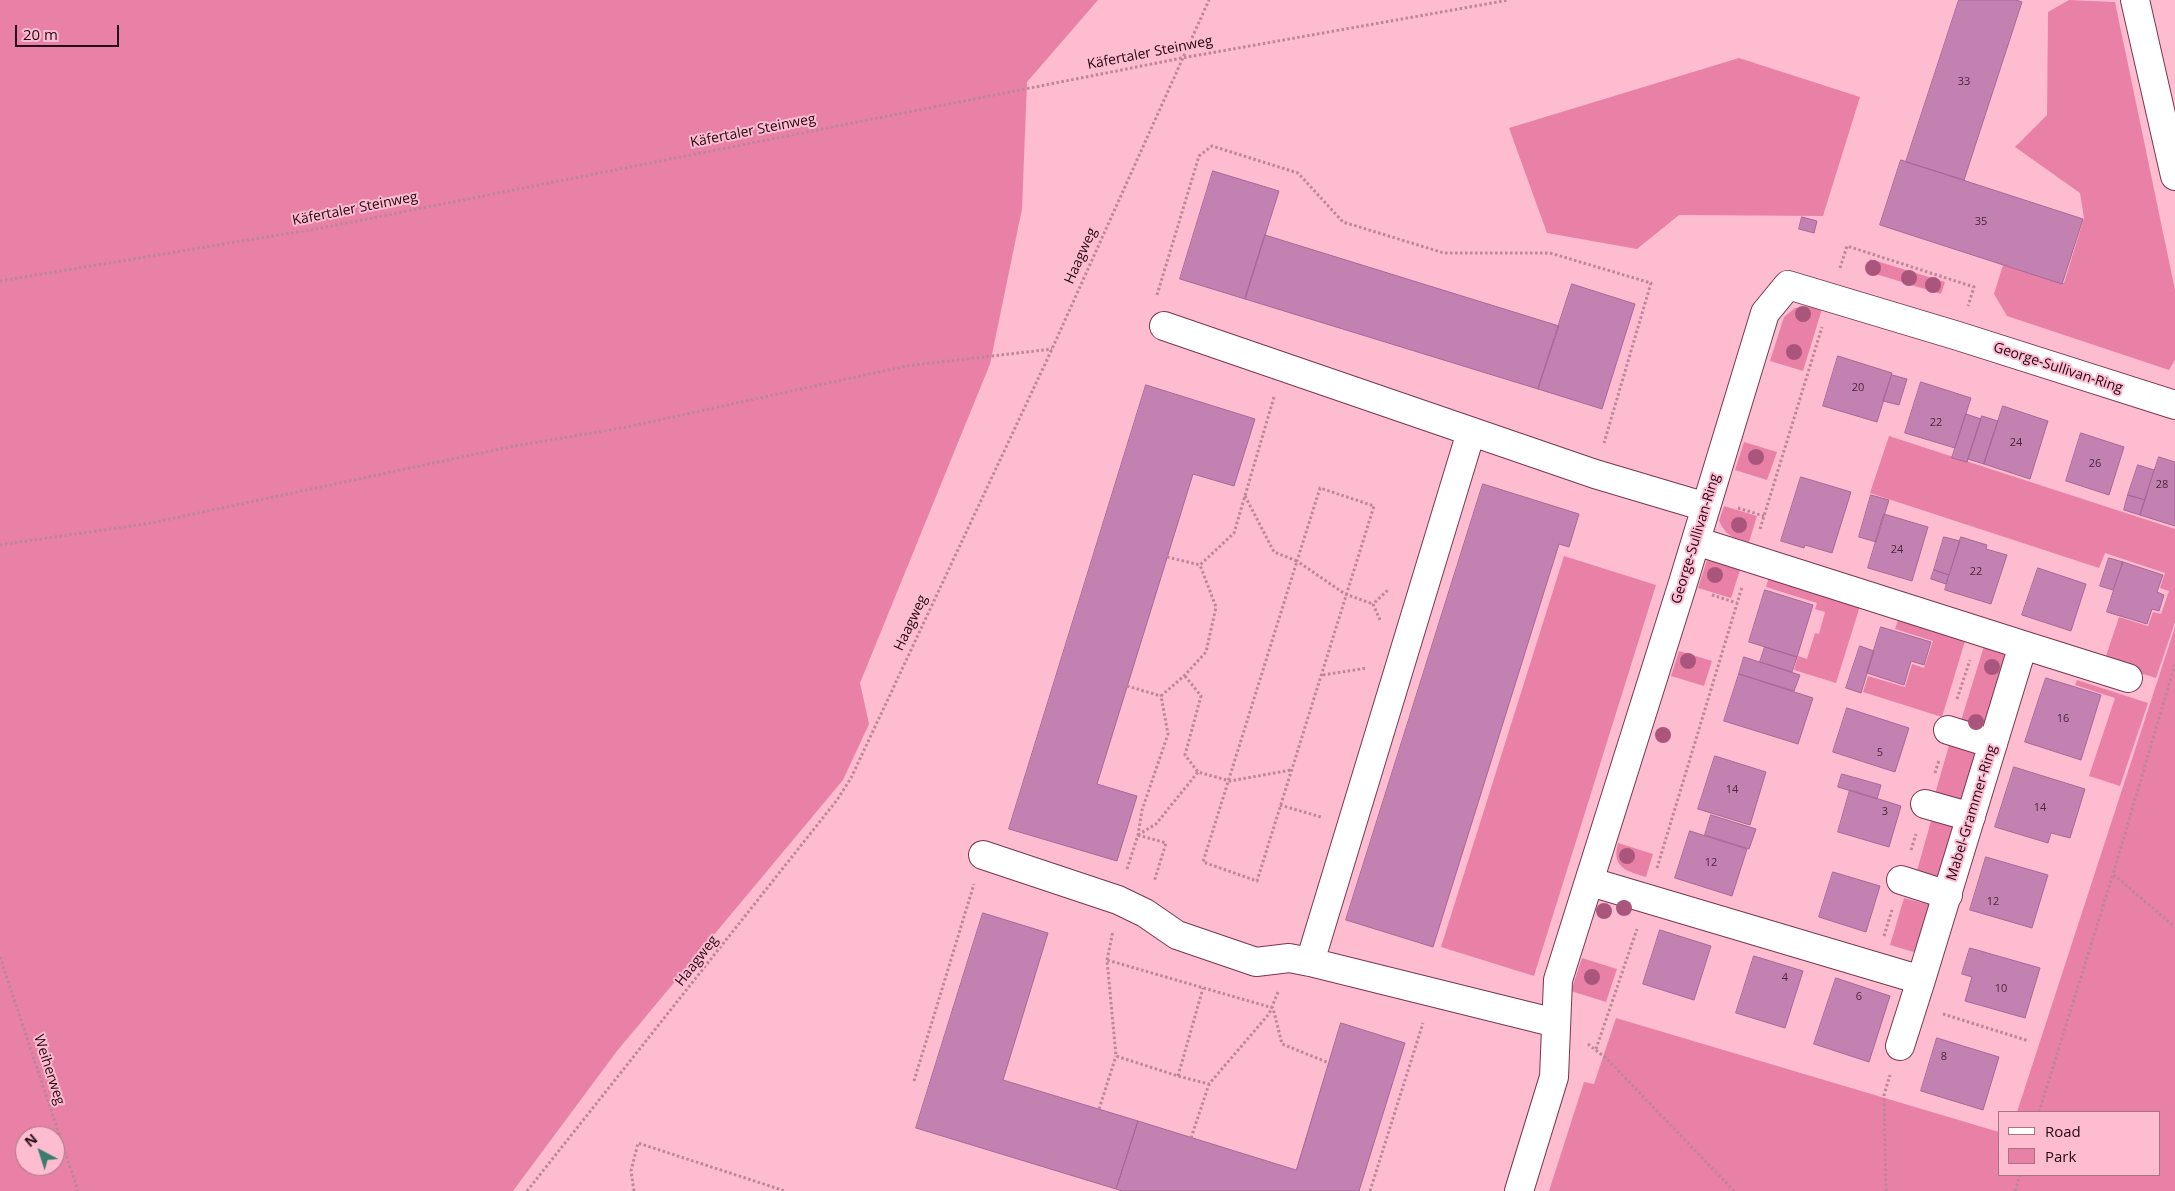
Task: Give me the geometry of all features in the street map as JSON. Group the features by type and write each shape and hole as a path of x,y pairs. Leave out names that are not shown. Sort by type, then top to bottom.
{"street":[{"path":"2135,0 2175,176"},
{"name":"George-Sullivan-Ring","path":"1519,1191 1554,1077 1558,980 1591,882 1765,313 1788,285 1958,336 2175,405"},
{"path":"1164,326 1595,474 1706,507"},
{"path":"1300,960 1471,432"},
{"path":"1696,541 2128,678"},
{"name":"Mabel-Grammer-Ring","path":"1900,1046 1948,895 2023,645"},
{"path":"1948,730 1993,744"},
{"path":"1925,804 1971,817"},
{"path":"983,855 1118,900 1145,913 1177,935 1256,962 1300,960 1433,991 1556,1023"},
{"path":"1901,880 1948,895"},
{"path":"1591,882 1647,899 1917,993"}],"path":[{"name":"Haagweg","path":"527,1191 842,793 856,769 1052,349 1209,0"},
{"name":"Käfertaler Steinweg","path":"0,281 321,228 1182,58 1509,0"},
{"path":"1164,326 1150,319 1199,156 1212,146 1298,172 1343,222 1352,225 1444,253 1550,253 1651,283 1595,474"},
{"path":"1596,1049 1647,899 1847,246 1974,286 1958,336"},
{"path":"0,545 151,522 509,447 627,427 906,366 1052,349"},
{"path":"1200,565 1234,533 1268,417"},
{"path":"1320,488 1374,506 1345,594 1323,675 1257,881 1203,862 1230,781 1320,488"},
{"path":"1245,496 1274,552 1297,561 1345,594 1373,604"},
{"path":"1167,557 1200,565"},
{"path":"1161,696 1184,676 1206,652 1216,607 1200,565"},
{"path":"2039,1111 2113,874 2175,664"},
{"path":"1184,676 1201,696 1185,755 1198,772 1230,781 1291,770"},
{"path":"1127,686 1161,696"},
{"path":"1127,870 1138,836 1142,810 1168,734 1161,696"},
{"path":"1138,836 1156,824 1198,772"},
{"path":"1280,806 1298,810"},
{"path":"1138,836 1166,843 1145,913"},
{"path":"914,1081 983,855"},
{"path":"2113,874 2175,927"},
{"name":"Weiherweg","path":"0,957 78,1191"},
{"path":"1099,1109 1116,1056 1108,960 1273,1008"},
{"path":"1191,1138 1209,1084 1269,1014 1300,960"},
{"path":"1178,1076 1204,988"},
{"path":"1370,1191 1433,991"},
{"path":"1917,993 2029,1041"},
{"path":"1273,1008 1282,1044 1329,1063"},
{"path":"1556,1023 1596,1049 1734,1191"},
{"path":"1116,1056 1209,1084"},
{"path":"1884,1095 1886,1191"},
{"path":"634,1191 631,1171 638,1143 785,1191"},
{"path":"2015,1191 2020,1176"}],"green space":[{"path":"0,0 1098,0 1027,82 1022,209 990,364 860,683 869,724 843,780 617,1051 513,1191 0,1191"},
{"path":"2069,0 2115,2 2175,290 2175,360 2169,370 2007,316 1994,294 2003,265 2064,283 2084,218 2080,193 2015,147 2047,115 2048,12"},
{"path":"1739,58 1860,97 1823,216 1679,215 1637,249 1547,233 1509,128"},
{"path":"1870,259 1945,282 1941,294 1866,271"},
{"path":"1811,306 1822,309 1803,371 1770,361 1784,317 1795,308"},
{"path":"1889,436 2175,529 2175,622 2156,678 2104,662 2119,617 2148,626 2153,612 2161,614 2169,591 2160,588 2165,573 2105,553 2099,568 1870,493"},
{"path":"1744,442 1777,452 1767,480 1735,470"},
{"path":"1724,506 1757,516 1749,542 1734,537 1725,530 1719,521"},
{"path":"1564,556 1656,585 1534,976 1441,947"},
{"path":"1707,560 1740,570 1731,598 1698,588"},
{"path":"1769,577 1860,606 1836,683 1794,670 1798,656 1807,659 1815,633 1819,634 1825,612 1815,609 1817,603 1766,587"},
{"path":"1898,620 1965,641 1942,717 1863,692 1868,676 1905,687 1912,664 1924,668 1933,641 1895,629"},
{"path":"2175,627 2175,1191 1549,1191 1584,1082 1594,1084 1616,1018 1998,1132 1998,1176 2160,1176 2160,1111 2017,1111"},
{"path":"1984,646 2010,654 1986,732 1960,724"},
{"path":"1679,651 1712,661 1704,686 1671,676"},
{"path":"2077,680 2148,703 2120,786 2089,776 2115,698 2075,685"},
{"path":"1950,742 1977,750 1960,808 1933,801"},
{"path":"1933,814 1960,822 1943,882 1916,874"},
{"path":"1618,843 1653,854 1646,877 1632,873 1622,867 1617,858"},
{"path":"1904,898 1931,905 1917,953 1890,945"},
{"path":"1582,958 1617,969 1606,1002 1571,991"}],"building":[{"path":"1959,0 2016,0 2022,2 1964,180 1906,162"},
{"path":"1901,160 2083,219 2062,284 1880,225"},
{"path":"1213,171 1279,191 1245,299 1180,279"},
{"path":"1802,217 1817,221 1814,233 1799,229"},
{"path":"1265,235 1559,326 1538,389 1245,299"},
{"path":"1572,284 1635,304 1602,409 1538,389"},
{"path":"1838,356 1892,373 1877,422 1823,406"},
{"path":"1892,375 1907,379 1899,405 1883,401"},
{"path":"1921,382 1971,398 1955,448 1905,433"},
{"path":"1146,385 1255,419 1234,486 1193,474 1097,784 1137,796 1117,861 1009,829"},
{"path":"2003,406 2048,421 2030,479 1984,464"},
{"path":"1966,414 1981,419 1967,462 1952,458"},
{"path":"1982,416 1998,421 1984,464 1968,459"},
{"path":"2081,433 2124,447 2109,495 2066,481"},
{"path":"2159,457 2175,462 2175,526 2140,515"},
{"path":"2138,465 2154,470 2145,500 2128,495"},
{"path":"1801,477 1851,492 1832,553 1805,545 1804,548 1781,541"},
{"path":"1483,484 1579,514 1569,547 1559,544 1433,947 1346,920"},
{"path":"1871,495 1889,500 1876,542 1859,537"},
{"path":"2128,495 2145,500 2140,515 2124,510"},
{"path":"1884,514 1928,527 1912,581 1868,568"},
{"path":"1944,537 1960,541 1949,575 1934,570"},
{"path":"1961,537 1987,545 1986,549 2007,555 1991,604 1945,590"},
{"path":"2109,558 2123,562 2113,590 2100,586"},
{"path":"2123,562 2163,575 2157,592 2164,595 2159,611 2152,609 2147,624 2107,612"},
{"path":"2038,568 2086,584 2071,631 2022,615"},
{"path":"1934,570 1949,575 1946,584 1931,579"},
{"path":"1765,590 1813,605 1797,657 1749,642"},
{"path":"1881,627 1931,642 1924,665 1911,661 1904,685 1867,673"},
{"path":"1860,646 1874,651 1861,693 1846,688"},
{"path":"1765,647 1797,657 1792,672 1760,662"},
{"path":"1744,657 1800,675 1794,691 1739,674"},
{"path":"1739,674 1813,698 1798,744 1724,721"},
{"path":"2046,678 2101,695 2081,760 2025,742"},
{"path":"1847,708 1909,728 1895,772 1833,752"},
{"path":"1715,756 1766,772 1750,825 1698,809"},
{"path":"2014,767 2085,789 2070,838 2051,833 2048,843 1995,827"},
{"path":"1842,774 1881,785 1877,799 1838,787"},
{"path":"1850,790 1901,806 1889,847 1838,832"},
{"path":"1711,815 1756,829 1749,849 1705,835"},
{"path":"1690,831 1747,849 1732,896 1675,878"},
{"path":"1986,857 2048,875 2032,928 1970,910"},
{"path":"1833,872 1880,886 1866,932 1819,917"},
{"path":"983,913 1048,933 1003,1080 1138,1121 1116,1189 916,1128"},
{"path":"1660,930 1711,946 1694,1000 1643,984"},
{"path":"1970,948 2040,968 2025,1018 1965,1001 1972,977 1962,974"},
{"path":"1754,956 1803,971 1785,1028 1736,1013"},
{"path":"1836,978 1890,996 1869,1062 1814,1044"},
{"path":"1341,1023 1405,1043 1359,1191 1122,1191 1116,1189 1138,1121 1296,1170"},
{"path":"1937,1038 1999,1057 1983,1110 1921,1091"}]}
